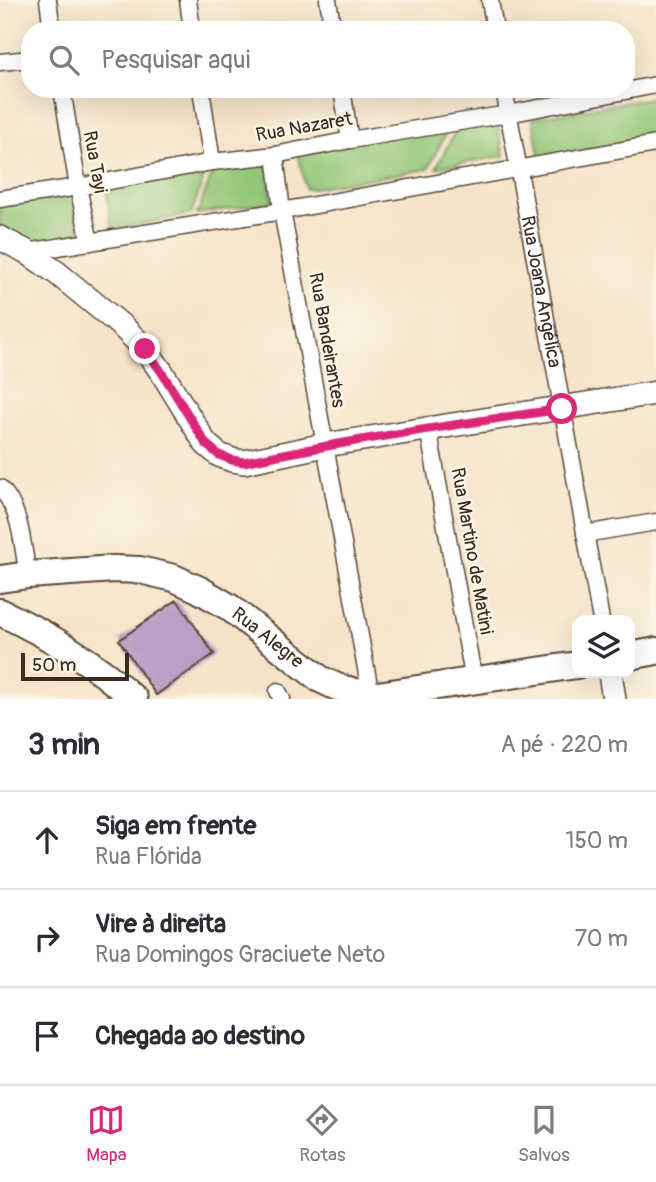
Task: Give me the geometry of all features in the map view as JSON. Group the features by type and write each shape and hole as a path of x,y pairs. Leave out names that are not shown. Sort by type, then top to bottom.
{"main road":[{"name":"Rua Alegre","path":"0,579 114,569 140,570 174,578 229,607 320,679 337,687 372,696 572,666"},
{"path":"0,612 75,652 134,699"},
{"path":"0,631 45,653 89,682 109,699"},
{"path":"635,655 656,651"}],"street":[{"path":"48,0 51,21"},
{"path":"188,0 191,21"},
{"path":"328,0 332,21"},
{"path":"490,0 494,21"},
{"path":"0,62 21,60"},
{"name":"Rua Nazaret","path":"635,89 656,85"},
{"name":"Rua Tayi","path":"63,98 90,242"},
{"path":"202,98 212,162"},
{"path":"343,98 350,140"},
{"name":"Rua Joana Angélica","path":"505,98 600,615"},
{"name":"Rua Nazaret","path":"0,199 212,162 275,155 590,98"},
{"path":"27,252 282,211 656,144"},
{"name":"Rua Bandeirantes","path":"275,155 282,211 372,696"},
{"path":"0,238 27,252 123,327 145,349 161,371 206,444 219,455 232,460 244,462 326,445 656,393"},
{"name":"Rua Martino de Matini","path":"428,428 474,681"},
{"path":"0,488 16,512 28,575"},
{"path":"585,534 656,522"},
{"path":"611,678 614,699"}],"green space":[{"path":"656,97 656,138 541,157 539,155 533,120 535,118"},
{"path":"496,117 504,156 436,168 459,124"},
{"path":"450,125 428,169 306,189 297,151"},
{"path":"267,163 272,202 197,214 214,169"},
{"path":"206,172 191,214 112,230 106,188"},
{"path":"74,194 80,233 33,243 0,227 0,206"}],"building":[{"path":"177,600 214,654 156,695 119,640"}],"route":[{"path":"145,349 206,444 219,455 244,462 428,428 562,409"}]}
